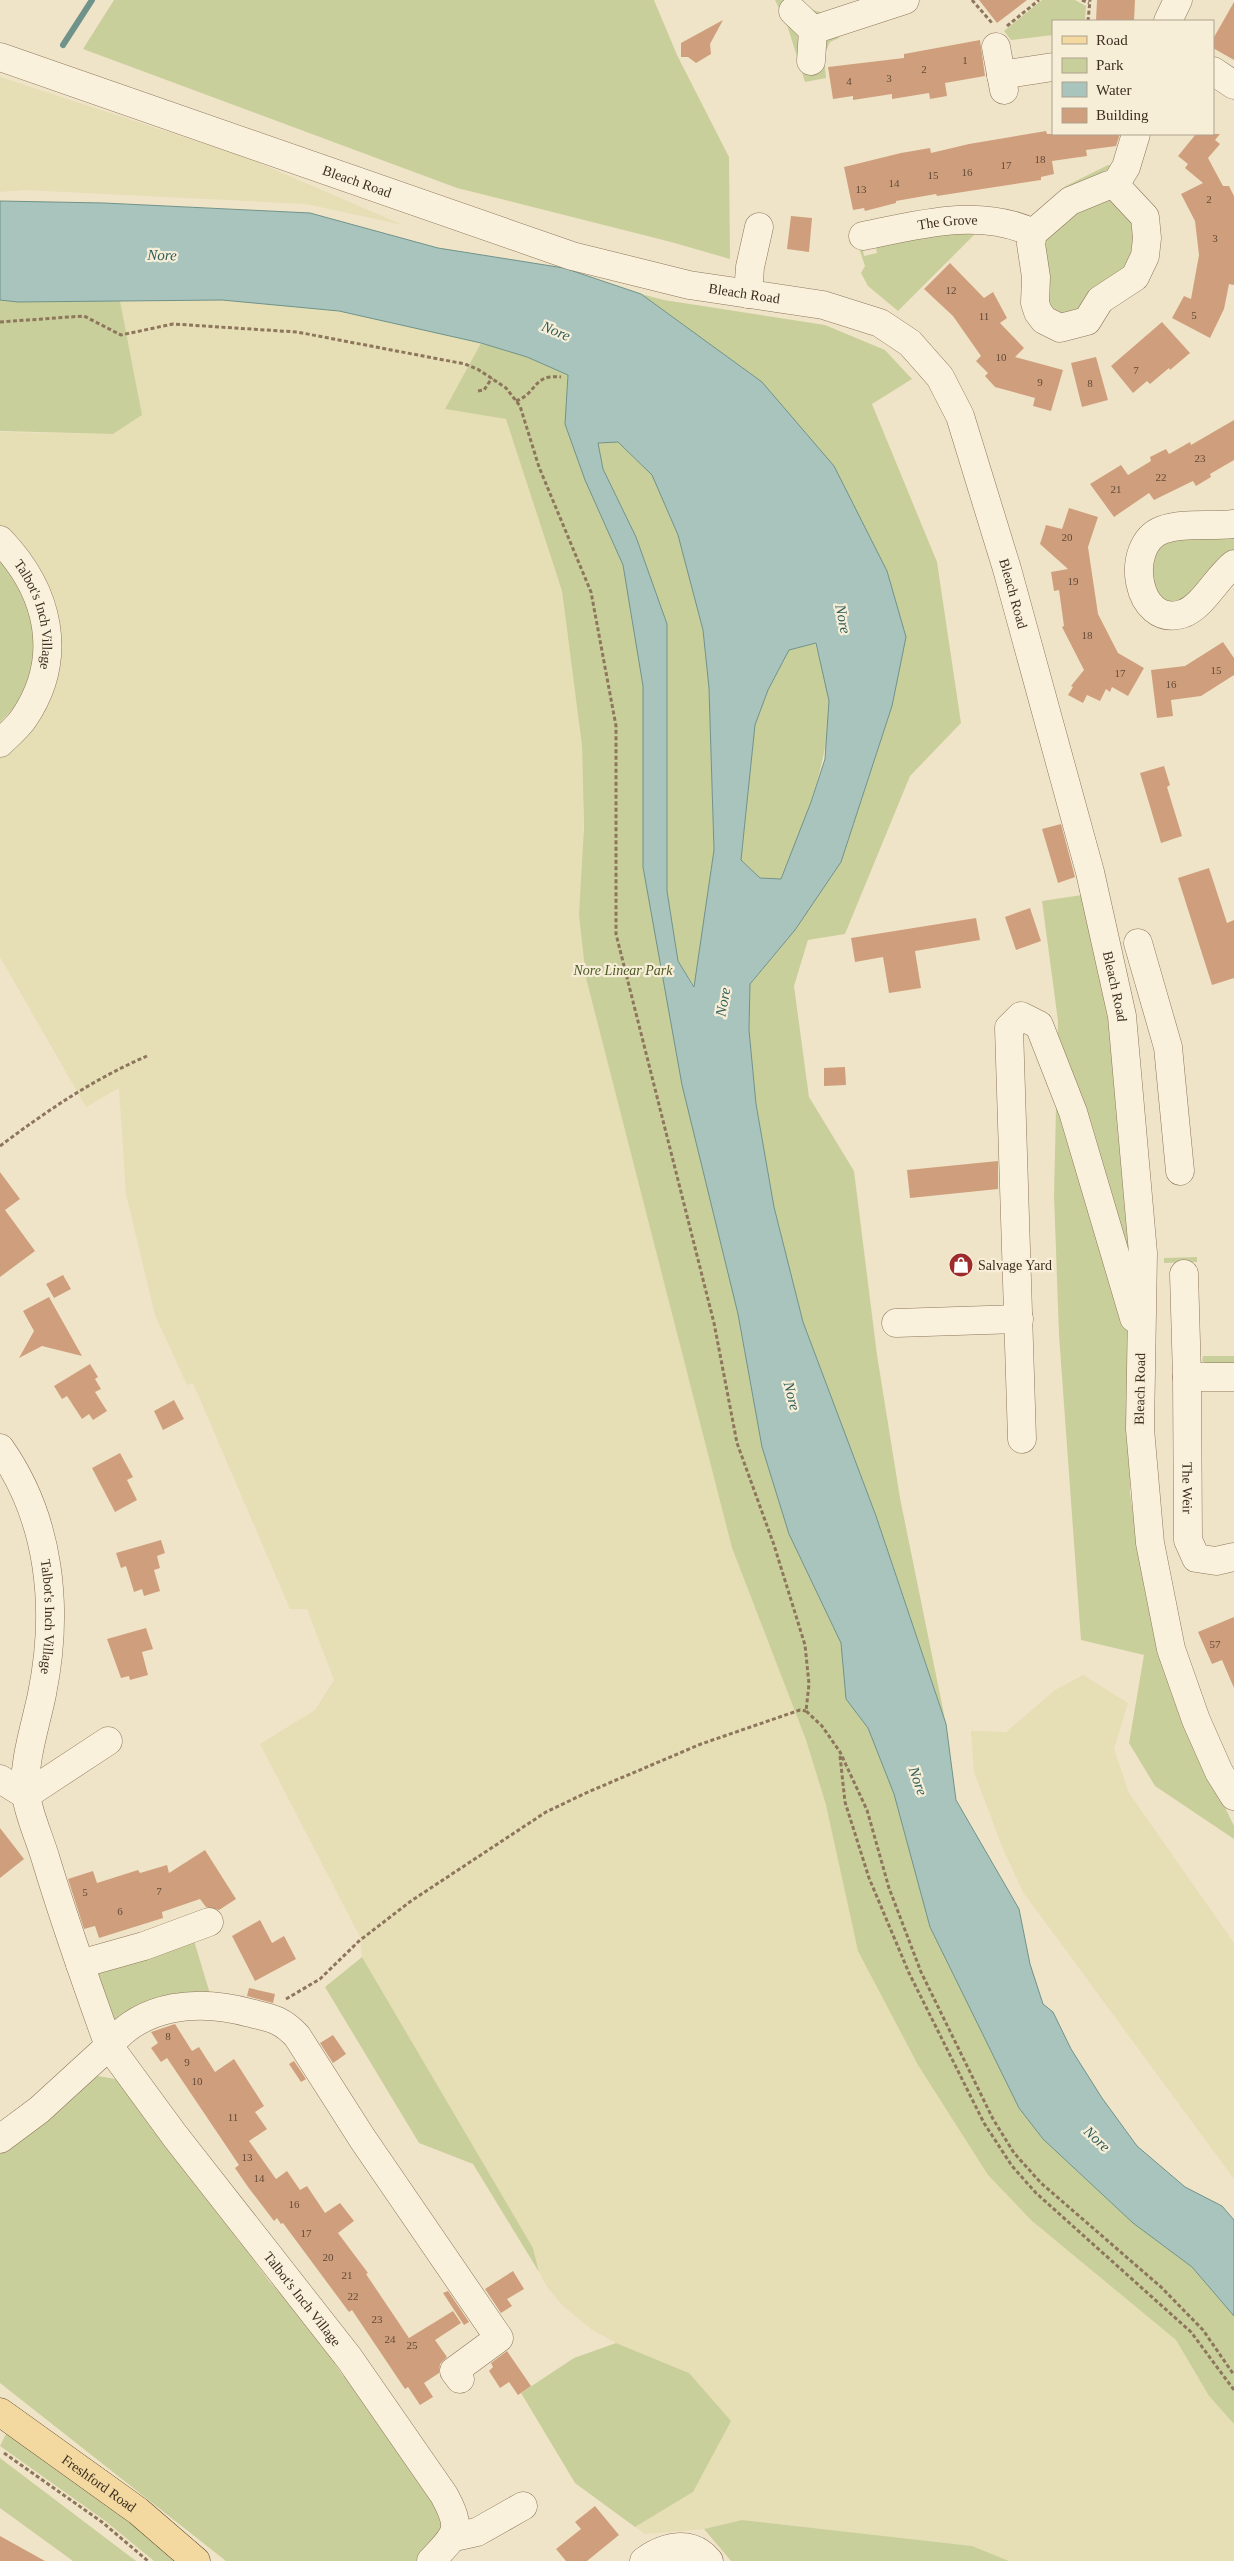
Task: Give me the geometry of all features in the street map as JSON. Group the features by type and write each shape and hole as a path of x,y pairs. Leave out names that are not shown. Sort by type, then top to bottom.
{"main road":[{"name":"Freshford Road","path":"1,2416 138,2511 196,2561"}],"street":[{"path":"813,30 905,0"},
{"path":"1168,20 1178,0"},
{"path":"793,11 813,30"},
{"path":"811,61 813,30"},
{"path":"998,39 1003,82 1052,67"},
{"name":"Bleach Road","path":"0,58 549,240 572,256 689,285 823,305 880,323 910,343 934,370 960,416 1007,568 1090,872 1122,1016 1143,1253 1140,1429 1150,1543 1169,1639 1196,1720 1219,1772 1234,1796"},
{"path":"1214,72 1234,85"},
{"path":"1116,185 1145,217 1147,238 1145,256 1135,277 1100,300 1087,320 1060,328 1044,320 1034,303 1036,277 1030,250 1033,234 1070,201 1084,194 1116,185 1132,152 1136,135"},
{"name":"The Grove","path":"863,236 936,222 965,220 996,222 1033,234"},
{"path":"748,294 750,267 759,228"},
{"path":"1234,524 1174,527 1161,530 1152,537 1140,554 1138,563 1146,602 1157,611 1166,615 1180,615 1195,606 1234,564"},
{"name":"Talbot's Inch Village","path":"0,540 28,574 40,600 49,644 42,685 24,719 0,743"},
{"path":"1138,943 1168,1047 1180,1171"},
{"path":"1022,1439 1009,1028 1021,1016 1039,1025 1073,1112 1141,1341"},
{"path":"1126,1050 1168,1047"},
{"name":"The Weir","path":"1184,1274 1188,1540 1196,1558 1216,1561 1234,1557"},
{"path":"896,1323 1018,1319"},
{"path":"1187,1377 1234,1377"},
{"name":"Talbot's Inch Village","path":"0,1448 13,1466 38,1521 51,1596 46,1670 28,1764 26,1795 80,1964 110,2046 175,2136 349,2358 444,2495 456,2516 454,2536"},
{"path":"0,1779 26,1795 108,1741"},
{"path":"80,1964 144,1946 209,1922"},
{"path":"0,2139 39,2110 136,2021 164,2009 214,2005 273,2019 285,2024 297,2036 362,2138 499,2338 454,2371 460,2379"},
{"path":"430,2561 454,2536 477,2532 523,2506"},
{"path":"644,2561 665,2548 685,2547 699,2550 710,2561"}],"path":[{"path":"972,0 998,39 1039,0"},
{"path":"1082,0 1090,1 1088,20"},
{"path":"0,322 84,316 121,335 174,324 298,332 465,364 480,370 506,388 520,406 539,466 591,592 616,726 616,934 714,1323 737,1444 774,1545 804,1645 809,1684 806,1711"},
{"path":"516,401 526,398 537,382 551,376 560,377"},
{"path":"478,391 484,390 492,378"},
{"path":"0,1146 52,1107 124,1066 147,1056"},
{"path":"273,2019 274,2013 281,2002 320,1979 359,1941 411,1901 546,1812 700,1744 800,1710 806,1711 822,1726 840,1752 867,1810 889,1888 921,1972 993,2119 1014,2153 1041,2183 1161,2287 1204,2330 1234,2376"},
{"path":"840,1752 844,1802 869,1878 910,1973 984,2123 1012,2166 1036,2192 1191,2332 1234,2390"},
{"path":"4,2453 102,2522 148,2561"}],"shaded area":[{"path":"0,77 245,157 403,225 306,204 25,190 0,192"},
{"path":"222,300 339,311 481,343 445,409 506,418 562,591 582,746 586,978 732,1548 806,1740 826,1805 1032,2221 1176,2340 1209,2396 1234,2424 1234,2561 1009,2561 971,2546 742,2520 704,2529 645,2534 635,2527 693,2492 689,2373 616,2343 591,2329 563,2306 547,2287 539,2272 533,2248 362,1957 360,1937 260,1744 315,1710 334,1680 307,1609 290,1609 193,1383 187,1385 155,1315 126,1194 119,1088 86,1107 0,957 0,749 30,718 0,531 0,432 113,434 142,415 120,301"},
{"path":"1083,1675 1128,1703 1114,1749 1129,1793 1234,1943 1234,2179 1023,1892 1003,1849 974,1772 971,1731 1006,1732 1055,1690"}],"green space":[{"path":"114,0 654,0 677,55 729,157 730,259 671,242 457,188 83,49"},
{"path":"775,0 802,0 810,9 823,13 822,47 827,40 838,35 839,38 830,42 824,55 826,78 805,82 788,28"},
{"path":"1042,0 1075,0 1086,6 1085,20 1052,20 1052,35 1011,40 1004,31"},
{"path":"1108,165 1115,166 1068,189 1064,187"},
{"path":"1106,196 1119,202 1135,221 1133,258 1080,313 1059,315 1046,303 1043,239 1070,213"},
{"path":"977,228 974,235 898,311 868,286 861,273 865,266 858,245 862,244 864,256 877,253 875,242"},
{"path":"641,294 664,300 825,325 885,350 912,379 872,404 937,562 961,723 910,776 845,934 808,940 794,986 809,1097 854,1171 877,1355 900,1498 946,1724 876,1516 803,1322 774,1207 756,1104 749,1030 750,984 795,930 841,862 892,706 762,382"},
{"path":"0,300 120,301 142,415 113,434 0,431"},
{"name":"Nore Linear Park","path":"481,343 527,357 568,375 565,424 585,480 623,565 643,686 643,867 738,1314 762,1447 789,1534 841,1643 846,1698 868,1728 894,1794 930,1927 1019,2108 1043,2139 1133,2223 1192,2267 1234,2316 1234,2424 1209,2396 1176,2340 1032,2221 988,2175 918,2065 858,1951 826,1805 806,1740 732,1548 586,978 579,915 584,828 582,746 562,591 506,419 445,409"},
{"path":"618,442 652,475 678,535 703,630 709,688 714,850 695,987 678,961 667,891 667,624 636,537 603,469 598,443"},
{"path":"1234,532 1234,553 1189,598 1170,605 1150,589 1156,542"},
{"path":"0,548 16,566 41,643 24,698 0,722"},
{"path":"815,643 829,696 828,726 820,771 814,793 781,879 760,878 741,860 755,725 768,690 789,650"},
{"path":"1082,895 1116,1044 1133,1250 1130,1493 1147,1602 1167,1676 1208,1772 1234,1826 1234,1839 1155,1786 1129,1743 1144,1655 1081,1640 1059,1335 1054,1195 1058,1021 1042,901"},
{"path":"1197,1257 1197,1262 1164,1263 1164,1258"},
{"path":"1203,1356 1234,1356 1234,1365 1210,1365 1202,1361"},
{"path":"192,1934 211,1997 116,2028 90,1969"},
{"path":"362,1957 533,2248 539,2272 473,2164 419,2143 325,1987"},
{"path":"98,2076 115,2079 116,2076 156,2125 240,2243 247,2243 252,2249 253,2259 269,2281 338,2356 335,2364 343,2376 352,2376 447,2519 434,2544 416,2561 226,2561 0,2383 0,2147 90,2079"},
{"path":"616,2343 689,2373 731,2421 693,2492 635,2527 575,2483 521,2393 574,2358"},
{"path":"8,2430 181,2561 154,2561 104,2520 0,2446"},
{"path":"0,2458 136,2561 73,2561 0,2508"},
{"path":"742,2520 972,2546 1009,2561 731,2561 704,2529"}],"water":[{"name":"Nore","path":"0,201 104,203 310,213 438,248 564,268 641,294 762,382 834,466 887,571 906,637 892,706 841,862 795,930 750,984 749,1030 756,1104 774,1207 803,1322 876,1516 946,1724 956,1800 1019,1909 1030,1964 1043,2004 1053,2012 1071,2049 1102,2098 1137,2146 1185,2187 1222,2206 1234,2220 1234,2316 1192,2267 1133,2223 1043,2139 1019,2108 930,1927 894,1794 868,1728 846,1699 841,1643 789,1534 762,1447 738,1314 682,1085 643,867 643,686 623,565 585,480 565,424 568,375 527,357 481,343 339,311 222,300 18,302 0,300","holes":["618,442 652,475 678,535 703,630 709,688 714,850 694,987 678,961 667,891 667,624 636,537 603,469 598,443","816,643 829,701 825,759 811,802 781,879 760,878 741,860 755,725 768,690 789,650"]}],"building":[{"path":"979,0 1027,0 997,23"},
{"path":"1097,0 1135,0 1134,20 1096,20"},
{"path":"1234,2 1234,60 1214,49 1214,37"},
{"path":"723,20 710,44 711,54 696,63 688,57 681,57 681,43"},
{"path":"980,40 985,76 945,83 947,96 930,99 929,93 892,99 892,94 853,100 853,96 833,99 828,67 904,58 904,54"},
{"path":"1046,131 1047,134 1052,135 1120,135 1116,146 1086,150 1087,156 1052,161 1054,174 1041,177 1041,180 896,201 896,203 865,211 864,208 853,210 844,167 901,153 930,148 931,153 969,144"},
{"path":"1220,134 1215,140 1220,144 1208,158 1223,186 1229,186 1234,196 1234,285 1229,284 1224,309 1210,338 1172,318 1184,296 1191,299 1199,255 1195,221 1181,194 1203,183 1185,168 1188,164 1178,156 1195,135"},
{"path":"791,216 812,218 809,252 787,249"},
{"path":"950,263 984,298 993,292 1007,318 1000,323 1024,348 1015,357 1063,370 1051,411 1033,406 1035,398 995,387 985,376 988,373 976,361 981,356 953,316 924,289"},
{"path":"1162,322 1190,353 1170,370 1169,368 1150,384 1147,381 1133,393 1111,366"},
{"path":"1096,357 1108,400 1082,407 1071,363"},
{"path":"1234,420 1234,460 1210,474 1211,477 1196,486 1193,481 1154,500 1149,493 1114,517 1090,484 1121,465 1128,475 1151,461 1150,457 1166,449 1169,454 1190,442 1191,445"},
{"path":"1069,508 1098,517 1088,547 1098,614 1118,653 1144,668 1128,696 1112,687 1110,692 1106,689 1100,701 1087,695 1083,703 1068,695 1073,687 1071,686 1084,670 1062,627 1064,626 1059,590 1054,591 1051,572 1068,569 1040,544 1046,525 1062,529"},
{"path":"1223,642 1234,658 1234,675 1201,696 1171,700 1173,716 1157,718 1151,670 1185,666"},
{"path":"1164,766 1170,785 1167,787 1182,836 1161,843 1140,773"},
{"path":"1061,824 1075,877 1058,883 1042,829"},
{"path":"1209,868 1227,923 1234,920 1234,978 1212,985 1178,878"},
{"path":"1030,908 1041,941 1016,950 1005,917"},
{"path":"976,918 980,940 915,951 921,988 889,993 883,957 855,962 851,938"},
{"path":"845,1067 846,1085 824,1086 824,1068"},
{"path":"998,1161 998,1189 910,1198 907,1170"},
{"path":"0,1172 20,1199 5,1210 35,1251 0,1277"},
{"path":"63,1275 71,1289 54,1298 46,1284"},
{"path":"49,1297 82,1356 42,1346 19,1358 34,1331 23,1311"},
{"path":"90,1364 98,1377 95,1379 101,1389 95,1392 107,1411 93,1420 89,1414 82,1419 67,1396 62,1399 54,1386"},
{"path":"174,1400 184,1419 163,1430 154,1411"},
{"path":"120,1453 133,1477 127,1480 137,1500 115,1512 92,1468"},
{"path":"161,1540 165,1553 157,1556 160,1568 154,1570 160,1591 144,1596 142,1589 134,1592 126,1566 121,1568 116,1553"},
{"path":"1234,1617 1234,1688 1222,1660 1212,1664 1198,1632"},
{"path":"146,1628 153,1649 142,1652 148,1675 130,1680 129,1676 121,1678 107,1639"},
{"path":"0,1828 24,1859 0,1878"},
{"path":"205,1850 236,1899 219,1910 206,1907 200,1899 162,1912 163,1918 99,1938 95,1926 84,1929 68,1879 93,1871 97,1883 138,1870 140,1873 167,1865 169,1873"},
{"path":"260,1920 272,1943 284,1936 296,1959 255,1981 232,1936"},
{"path":"249,1988 275,1994 273,2003 247,1996"},
{"path":"175,2024 192,2051 199,2047 215,2072 234,2059 264,2106 255,2112 267,2129 249,2141 276,2179 287,2171 300,2190 307,2186 325,2213 340,2203 354,2221 338,2233 368,2273 366,2274 409,2338 453,2311 461,2323 435,2340 447,2357 440,2364 439,2373 424,2383 433,2397 420,2405 408,2387 405,2389 352,2310 349,2312 283,2223 281,2224 277,2218 274,2221 248,2187 235,2168 239,2165 167,2058 161,2062 151,2048 158,2043 151,2032"},
{"path":"333,2035 346,2054 333,2063 320,2043"},
{"path":"294,2061 306,2079 301,2082 289,2064"},
{"path":"513,2271 524,2289 507,2299 512,2306 501,2313 485,2289"},
{"path":"448,2291 469,2322 464,2325 443,2293"},
{"path":"507,2351 531,2386 518,2395 509,2382 500,2388 489,2371 493,2367 491,2363"},
{"path":"595,2506 619,2535 587,2561 566,2561 556,2549 581,2529 575,2522"},
{"path":"0,2536 45,2561 0,2561"}],"waterway":[{"path":"63,45 92,0"}],"place":[{"name":"Salvage Yard","path":"961,1265"}]}
